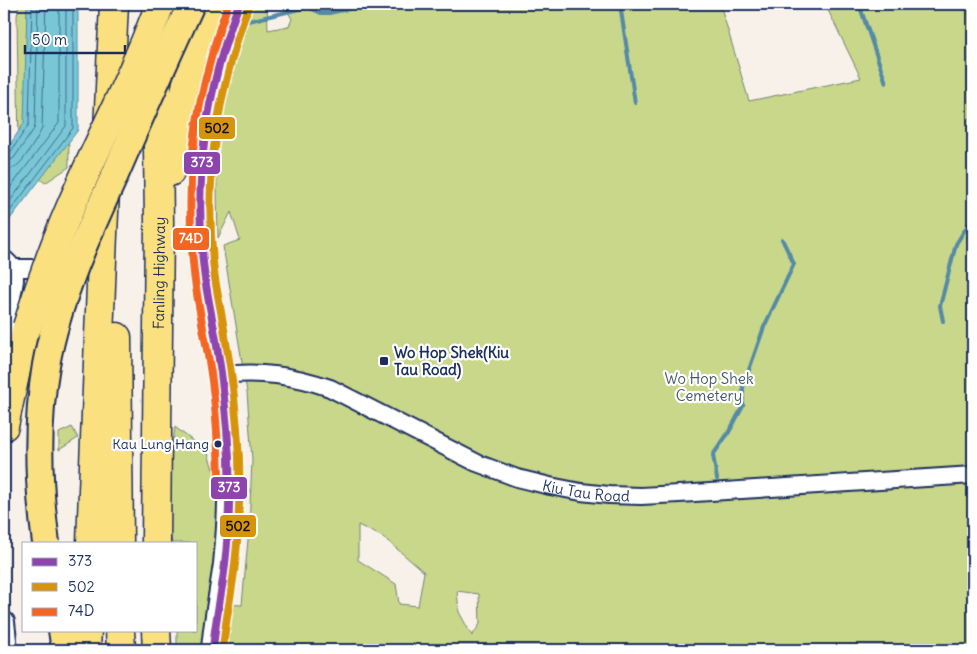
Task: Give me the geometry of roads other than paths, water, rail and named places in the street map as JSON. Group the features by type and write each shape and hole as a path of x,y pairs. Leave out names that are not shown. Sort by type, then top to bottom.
{"highway":[{"path":"114,4 119,542"},
{"path":"91,542 114,4"},
{"path":"4,426 27,327 50,256 74,198 141,53 158,4"},
{"name":"Fanling Highway","path":"156,542 159,222 158,4"},
{"path":"46,542 40,471 40,421 46,366 57,318 71,275 88,233 191,4"},
{"path":"159,222 171,171 188,77 198,38 210,4"},
{"path":"109,542 118,375"},
{"path":"62,632 65,650"},
{"path":"86,650 87,632"},
{"path":"104,632 104,650"},
{"path":"120,632 121,650"},
{"path":"156,632 157,650"}],"main road":[{"path":"213,650 224,564 229,505 228,444 222,375 204,270 201,234 201,181 210,102 220,61 239,4"}],"street":[{"path":"8,264 62,268 75,266"},
{"path":"4,333 13,287 13,273 8,264"},
{"name":"Kiu Tau Road","path":"222,375 240,373 263,374 310,380 330,388 478,463 516,478 581,492 625,495 679,494 973,476"},
{"path":"4,622 6,650"}],"water":[{"path":"27,4 78,4 78,130 4,227 4,154 24,123"}],"waterway":[{"path":"240,23 308,7 321,13 329,13 360,4"},
{"path":"620,4 635,103"},
{"path":"859,4 886,83"},
{"path":"943,321 940,306 956,244 973,217"},
{"path":"717,479 713,455 729,432 743,406 743,387 764,327 794,264 782,239"}],"place":[{"name":"Wo Hop Shek(Kiu Tau Road)","path":"384,361"},
{"name":"Kau Lung Hang","path":"218,444"}],"park label":[{"name":"Wo Hop Shek Cemetery","path":"709,386"}]}
